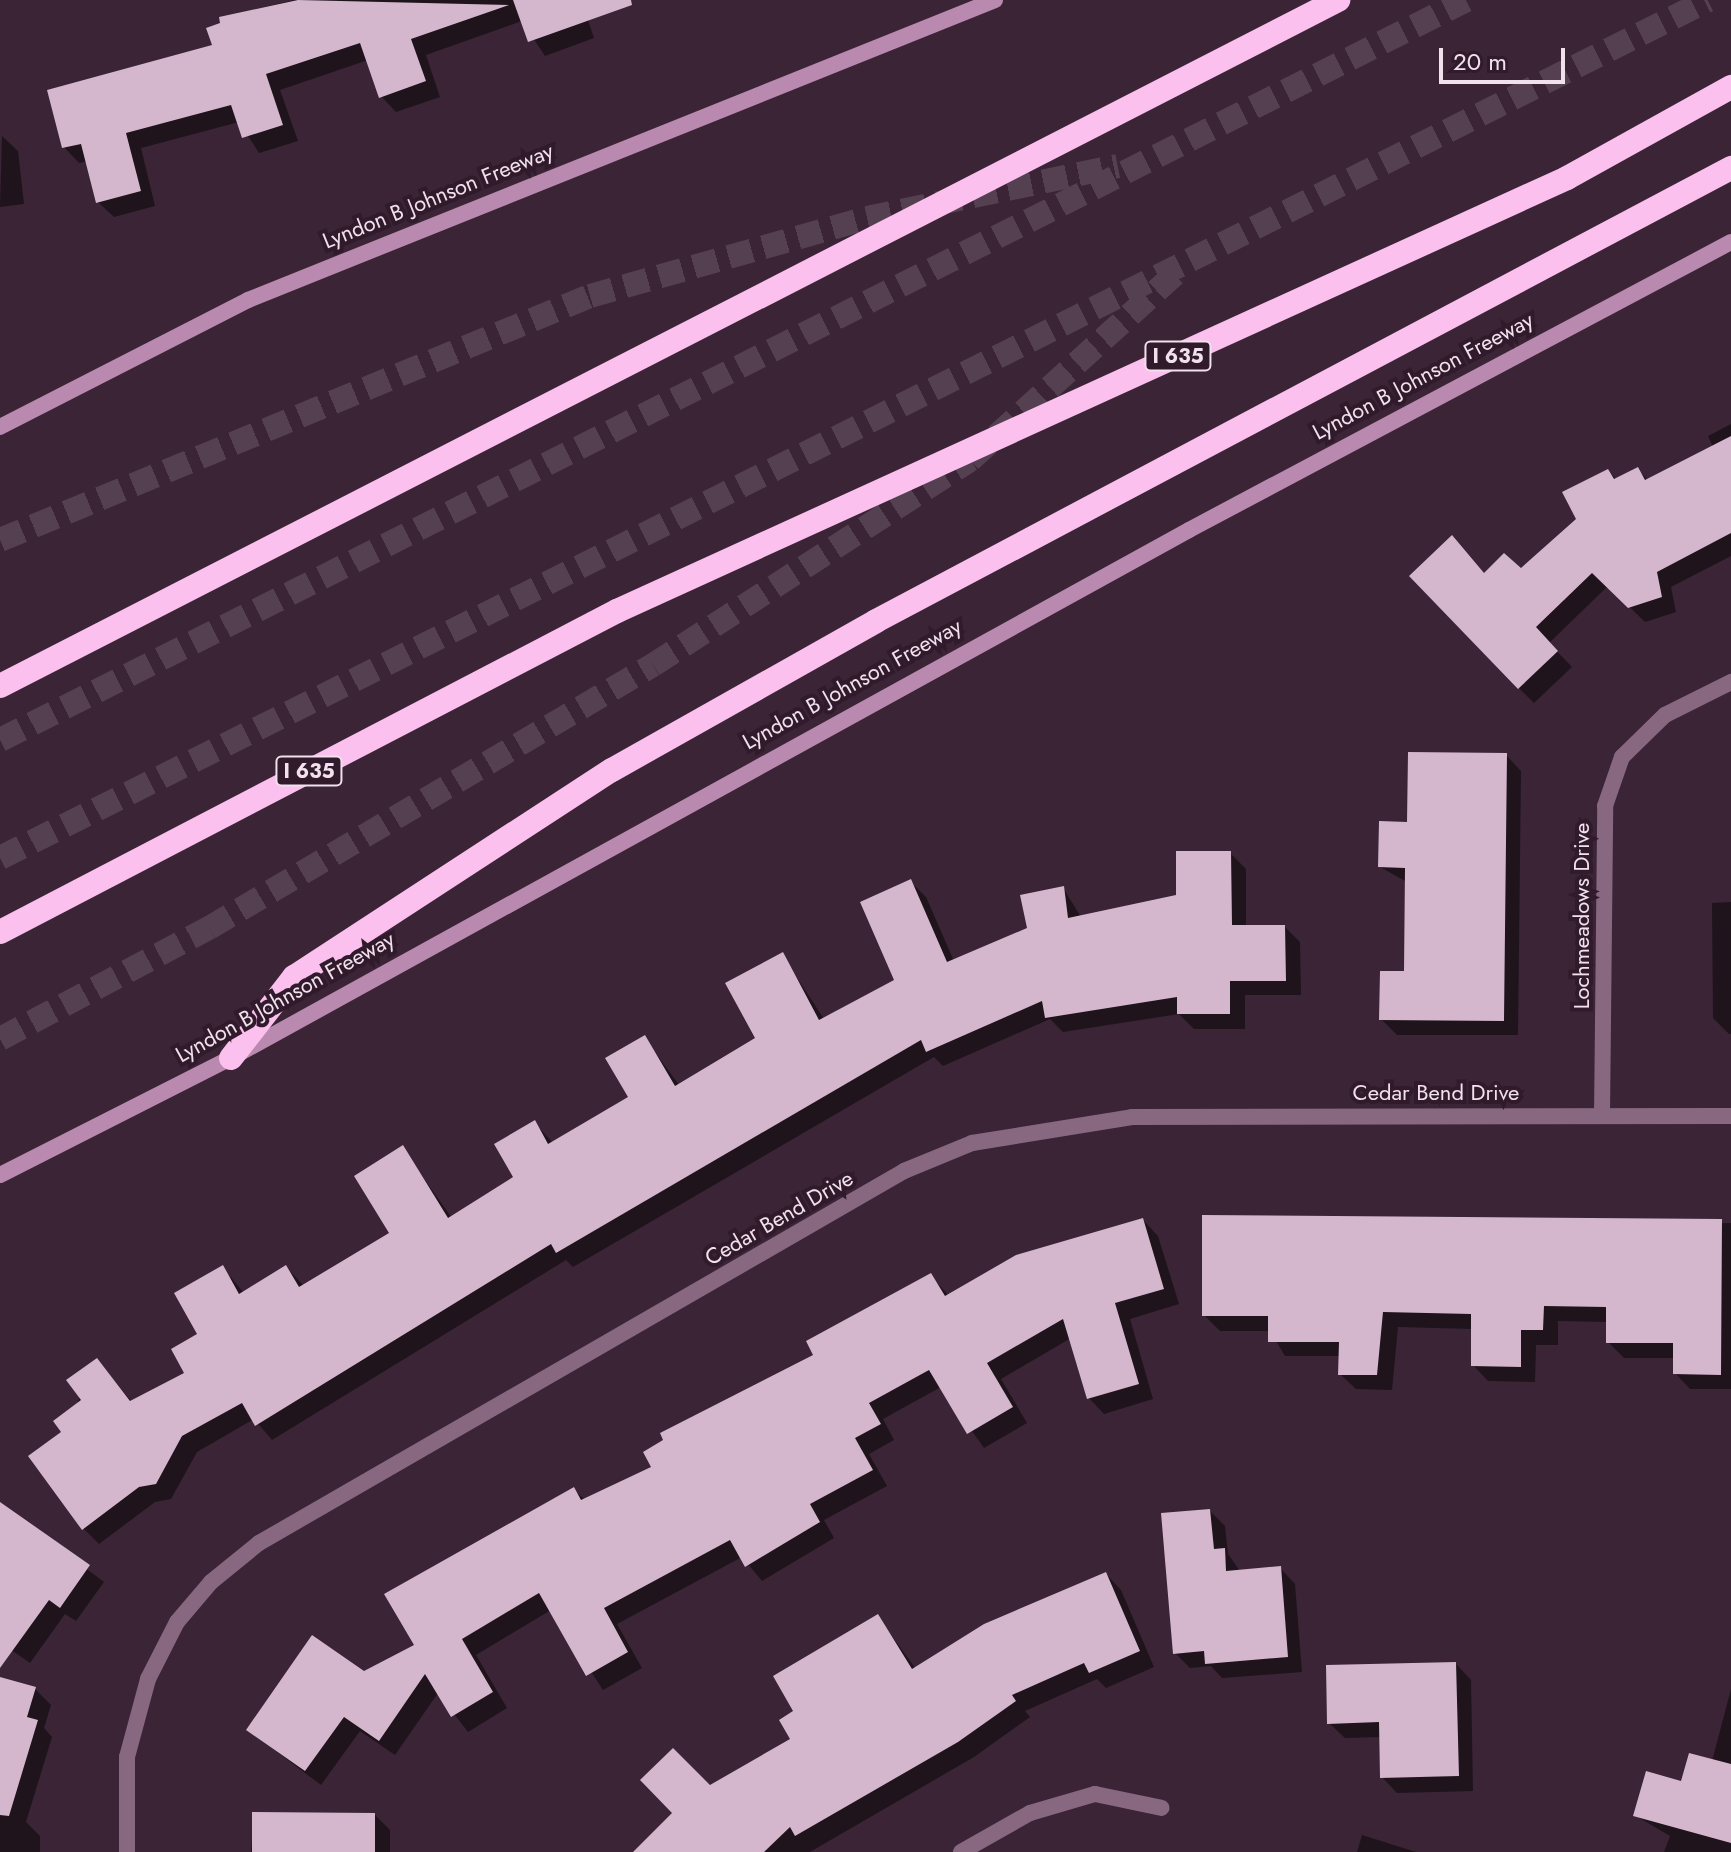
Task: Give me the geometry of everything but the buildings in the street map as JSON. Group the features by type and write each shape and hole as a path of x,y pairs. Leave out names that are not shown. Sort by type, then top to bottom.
{"highway":[{"path":"0,686 1338,0"},
{"name":"I 635","path":"0,932 617,611 1567,178 1731,87"},
{"path":"231,1058 294,977 612,770 876,621 1731,168"}],"main road":[{"name":"Lyndon B Johnson Freeway","path":"0,427 248,300 995,0"},
{"name":"Lyndon B Johnson Freeway","path":"0,1175 231,1058 1161,545 1731,242"}],"street":[{"name":"Lochmeadows Drive","path":"1602,1116 1605,806 1632,746 1665,715 1731,682"},
{"name":"Cedar Bend Drive","path":"127,1852 127,1757 148,1679 177,1622 211,1582 259,1543 904,1171 972,1143 1132,1117 1731,1116"},
{"path":"961,1852 1030,1813 1095,1794 1162,1808"}],"tunnel":[{"path":"0,740 1466,0"},
{"path":"0,858 1708,0"},
{"path":"0,540 590,296 867,218 1118,166"},
{"path":"0,1039 209,928 653,665 970,460 1177,272"}]}
